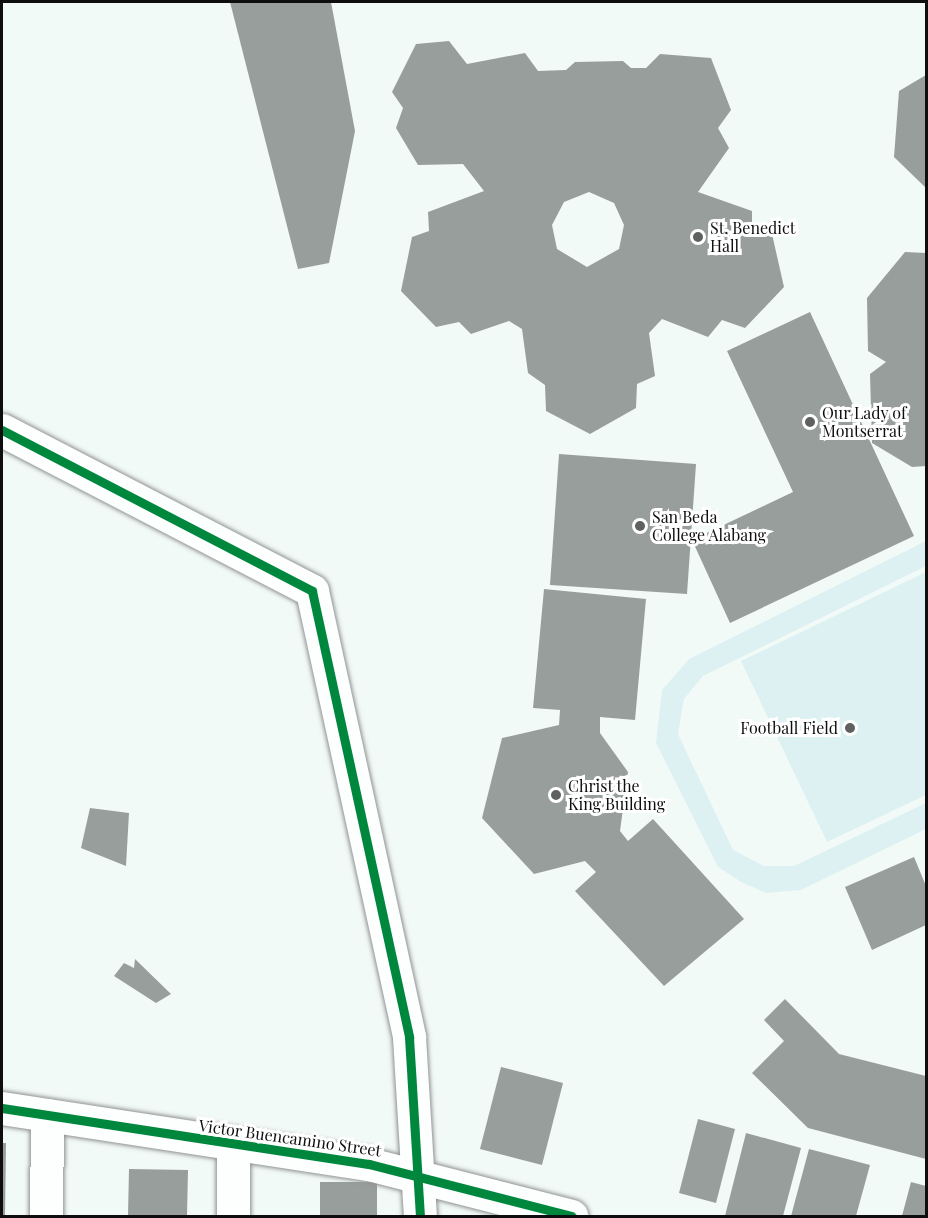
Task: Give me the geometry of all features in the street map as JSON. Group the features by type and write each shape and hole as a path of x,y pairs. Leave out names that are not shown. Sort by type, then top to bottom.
{"street":[{"path":"2,430 312,591 409,1038 420,1174 420,1216"},
{"name":"Victor Buencamino Street","path":"2,1108 420,1174 571,1216"},
{"path":"46,1216 47,1115"},
{"path":"233,1146 233,1216"}],"shaded area":[{"path":"926,541 926,566 703,676 684,699 678,734 733,850 764,866 794,866 926,803 926,829 801,890 766,893 741,882 718,867 656,743 662,690 689,659"},
{"name":"Football Field","path":"926,572 926,795 827,842 741,661"}],"building":[{"path":"230,2 331,2 355,131 329,263 298,269"},
{"name":"St. Benedict Hall","path":"449,41 467,64 525,53 538,71 566,70 575,62 623,61 631,68 646,68 660,54 711,58 731,110 718,128 729,148 698,192 752,211 752,228 772,234 784,287 745,328 722,320 708,337 662,319 649,333 655,376 637,384 636,408 590,434 546,411 545,385 528,373 522,329 509,321 471,334 459,322 436,327 401,291 412,237 429,231 428,212 484,191 463,164 418,165 396,128 403,108 392,92 416,44","holes":["589,192 614,203 624,225 619,249 587,267 557,249 552,225 564,202"]},
{"path":"926,75 926,188 894,157 899,91"},
{"path":"905,252 926,253 926,466 912,467 872,443 870,374 886,362 868,351 867,298"},
{"name":"Our Lady of Montserrat","path":"810,312 914,536 730,623 692,540 793,492 727,351"},
{"path":"559,454 696,464 687,594 550,585"},
{"name":"Christ the King Building","path":"544,589 646,599 635,720 600,717 600,733 628,772 620,831 628,841 653,819 744,919 664,986 575,891 596,872 585,861 534,874 482,818 502,738 559,725 560,710 533,708"},
{"path":"90,808 129,813 126,866 81,848"},
{"path":"914,857 926,886 926,925 872,950 845,887"},
{"path":"135,959 171,994 156,1003 114,976 124,963 134,968"},
{"path":"785,999 839,1054 926,1076 926,1159 808,1128 752,1073 784,1041 764,1020"},
{"path":"501,1067 563,1083 542,1165 480,1149"},
{"path":"698,1119 735,1129 716,1203 679,1193"},
{"path":"746,1133 801,1148 783,1216 725,1216"},
{"path":"2,1143 6,1143 5,1216 2,1216"},
{"path":"809,1149 870,1165 856,1216 791,1216"},
{"path":"129,1169 188,1170 187,1216 128,1216"},
{"path":"320,1182 377,1182 377,1216 320,1216"},
{"path":"911,1182 926,1186 926,1216 902,1216"}],"cycle path":[{"path":"2,430 312,591 409,1037 420,1216"},
{"path":"2,1108 369,1164 571,1216"}],"place":[{"name":"St. Benedict Hall","path":"698,237"},
{"name":"Our Lady of Montserrat","path":"810,422"},
{"name":"San Beda College Alabang","path":"640,526"},
{"name":"Football Field","path":"850,728"},
{"name":"Christ the King Building","path":"556,795"}]}
